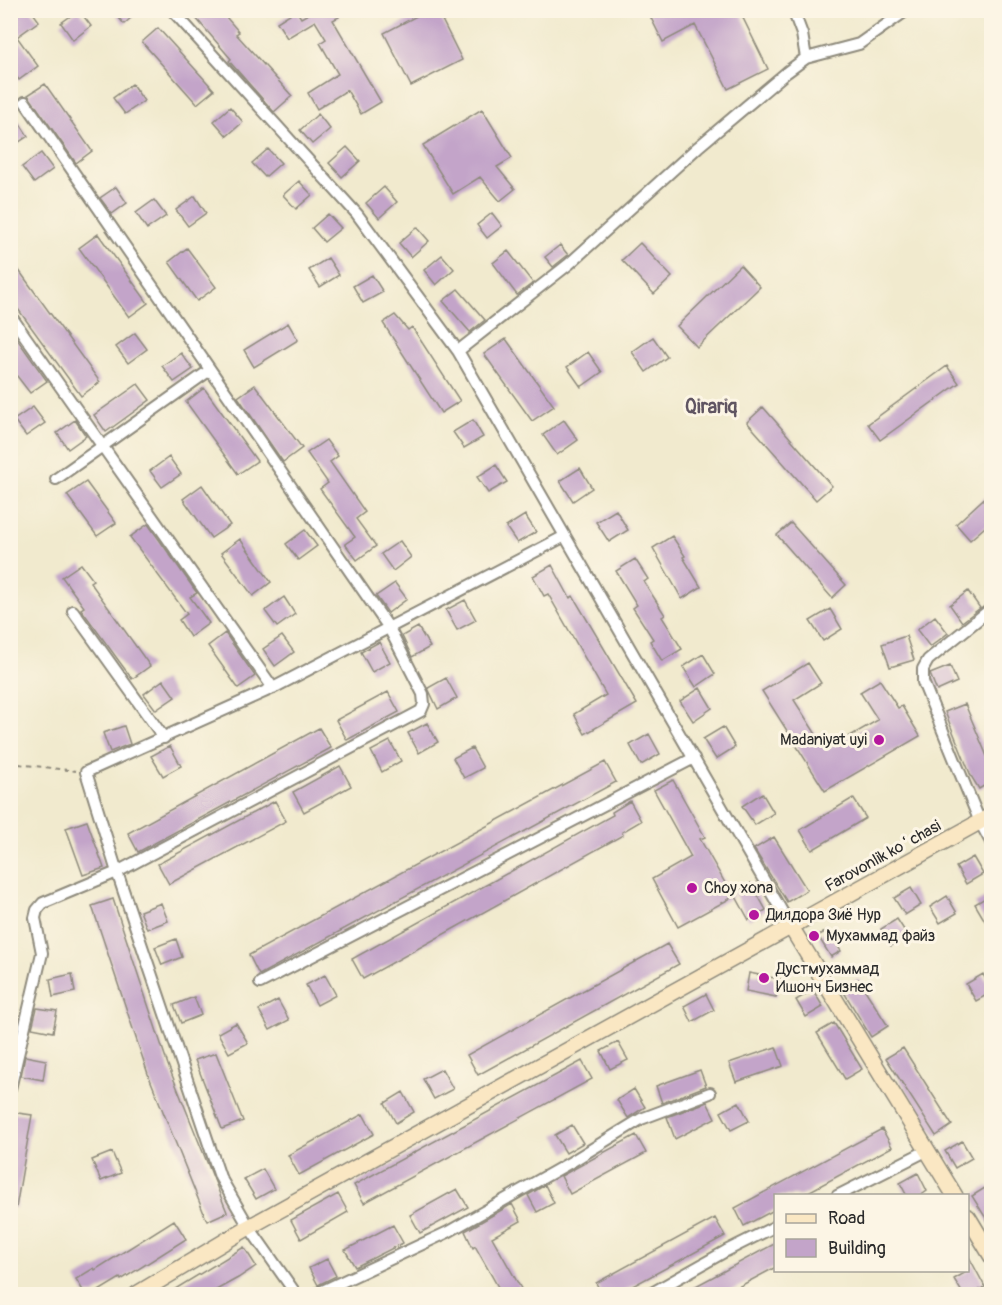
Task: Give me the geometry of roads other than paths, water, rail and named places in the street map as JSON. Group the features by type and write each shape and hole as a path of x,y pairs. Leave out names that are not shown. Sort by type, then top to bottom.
{"street":[{"path":"172,10 357,214 458,351 791,927 954,1194"},
{"path":"793,10 802,33 806,58"},
{"path":"458,351 569,264 698,147 806,58 859,44 907,10"},
{"path":"10,1089 42,953 34,918 43,903 117,872 421,711 424,704 423,694 389,628 25,102"},
{"path":"10,315 273,688"},
{"path":"56,479 210,370"},
{"path":"296,1294 249,1227 220,1177 117,872 86,772 273,688 565,536"},
{"path":"992,608 928,660 922,669 922,682 986,819 992,844"},
{"path":"73,611 164,738"},
{"path":"260,983 694,758"},
{"name":"Farovonlik koʻchasi","path":"137,1294 249,1227 986,819"},
{"path":"316,1294 448,1232 641,1119 710,1093"},
{"path":"841,1194 928,1150"},
{"path":"969,1218 992,1257"},
{"path":"651,1294 726,1251 774,1227"}],"place":[{"name":"Madaniyat uyi","path":"879,740"},
{"name":"Choy xona","path":"692,888"},
{"name":"Дилдора Зиё Нур","path":"754,915"},
{"name":"Мухаммад файз","path":"814,936"},
{"name":"Дустмухаммад Ишонч Бизнес","path":"764,978"}],"district":[{"name":"Qirariq","path":"711,406"}]}
